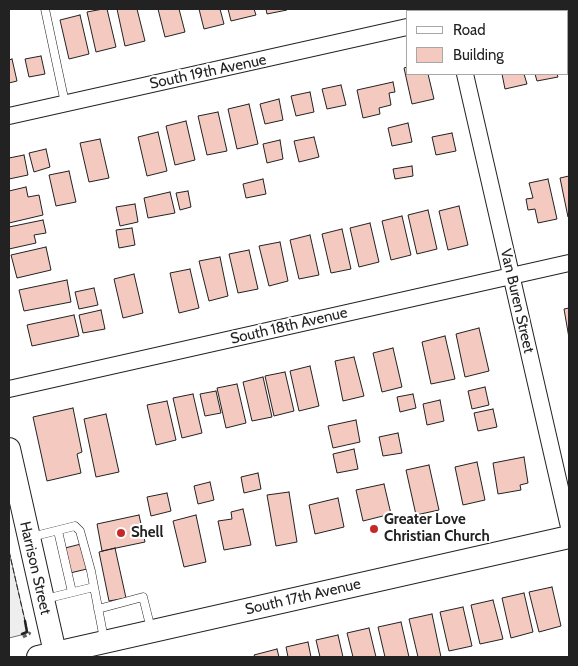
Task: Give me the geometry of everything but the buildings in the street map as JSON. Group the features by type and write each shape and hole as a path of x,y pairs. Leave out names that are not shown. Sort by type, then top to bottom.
{"street":[{"name":"South 19th Avenue","path":"9,116 406,27"},
{"name":"Van Buren Street","path":"465,75 569,528"},
{"name":"South 18th Avenue","path":"9,389 569,263"},
{"name":"Harrison Street","path":"9,449 43,600 50,656"},
{"name":"South 17th Avenue","path":"50,656 569,537"}],"lane":[{"path":"45,9 65,103"},
{"path":"29,537 76,526 80,531 105,642"},
{"path":"58,531 72,592"},
{"path":"43,600 94,587"},
{"path":"98,609 143,597 151,632"}],"shaded area":[{"path":"9,551 27,629 25,634 9,638"}],"fence":[{"path":"9,551 25,621"}],"wall":[{"path":"22,634 27,632 25,621"}],"place":[{"name":"Greater Love Christian Church","path":"374,529"},
{"name":"Shell","path":"121,533"}]}
